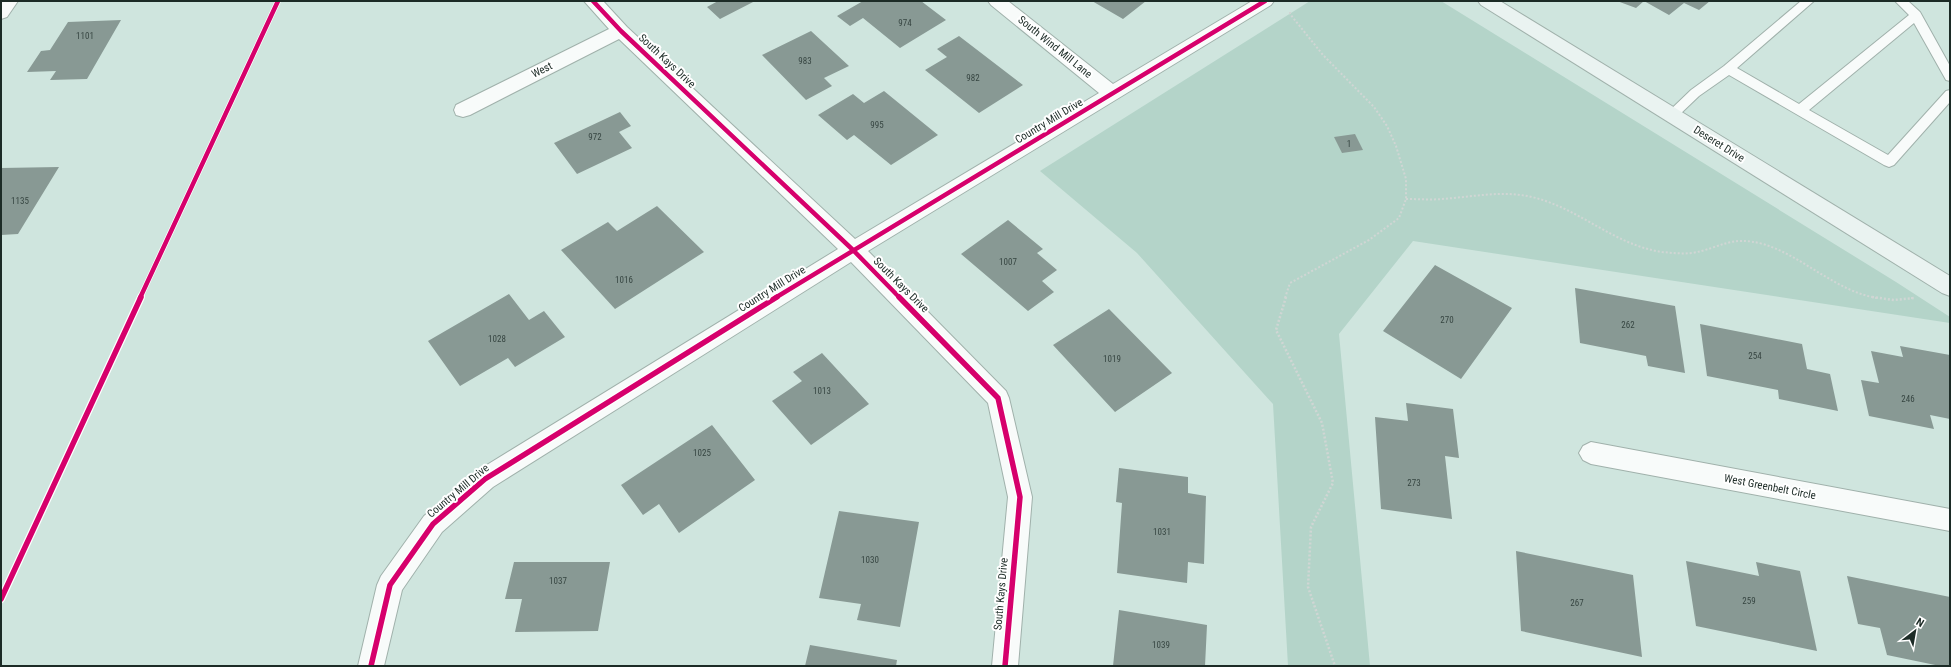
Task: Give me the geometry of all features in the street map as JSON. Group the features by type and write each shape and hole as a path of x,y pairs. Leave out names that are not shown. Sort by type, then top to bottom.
{"street":[{"path":"1,13 9,1"},
{"name":"South Kays Drive","path":"593,1 621,31 853,250 998,398 1020,497 1005,666"},
{"name":"South Wind Mill Lane","path":"997,1 1113,94"},
{"name":"Country Mill Drive","path":"371,666 390,585 433,524 485,479 853,250 1265,1"},
{"name":"Deseret Drive","path":"1487,1 1672,114 1946,285"},
{"name":"West","path":"463,110 621,31"},
{"name":"West Greenbelt Circle","path":"1591,454 1950,520"}],"lane":[{"path":"1672,114 1695,93 1728,69 1808,1"},
{"path":"1901,1 1916,15 1950,77"},
{"path":"1800,111 1916,15"},
{"path":"1728,69 1890,162 1950,94"}],"path":[{"path":"1290,7 1290,14 1323,55 1374,107 1387,126 1396,146 1406,179 1406,199 1399,218 1370,240 1290,283 1276,330 1322,423 1333,483 1310,527 1308,587 1335,666"},
{"path":"1406,199 1430,200 1505,193 1520,194 1550,203 1617,238 1655,251 1676,254 1696,252 1726,242 1756,242 1787,254 1851,290 1873,298 1904,300 1923,296 1946,285"}],"green space":[{"path":"1310,1 1441,1 1896,282 1950,317 1950,323 1413,241 1339,334 1370,666 1288,666 1273,404 1137,253 1040,171"}],"building":[{"path":"718,1 755,1 720,19 707,7"},
{"path":"863,1 921,1 946,20 900,48 863,18 850,26 837,16"},
{"path":"1092,1 1146,1 1123,19"},
{"path":"1617,1 1644,1 1636,8"},
{"path":"1644,1 1710,1 1699,10 1684,3 1669,15"},
{"path":"121,20 87,79 50,80 56,71 27,72 41,51 50,50 68,22"},
{"path":"811,31 849,66 824,78 832,86 806,100 762,55"},
{"path":"959,36 1023,85 979,113 925,70 947,57 937,49"},
{"path":"884,91 938,135 891,165 854,135 847,140 818,115 853,94 864,103"},
{"path":"620,112 631,126 619,132 632,148 577,174 554,143"},
{"path":"1355,134 1363,150 1342,153 1334,137"},
{"path":"59,167 18,234 1,235 1,168"},
{"path":"657,206 704,252 615,309 561,250 608,222 617,231"},
{"path":"1008,220 1043,249 1037,253 1057,270 1042,281 1054,292 1028,311 961,254"},
{"path":"1435,265 1512,308 1461,379 1383,331"},
{"path":"1575,288 1675,306 1685,373 1648,366 1646,356 1580,343"},
{"path":"509,294 529,320 544,311 565,337 515,367 508,358 460,386 428,341"},
{"path":"1109,309 1172,373 1115,412 1053,345"},
{"path":"1700,324 1802,344 1807,369 1830,374 1838,411 1779,399 1778,390 1707,376"},
{"path":"1900,346 1950,355 1950,419 1930,415 1934,429 1869,416 1861,380 1879,383 1871,351 1903,357"},
{"path":"822,353 869,404 811,445 772,401 802,381 793,372"},
{"path":"1406,403 1453,409 1459,458 1445,456 1452,519 1381,509 1375,417 1408,421"},
{"path":"712,425 755,480 679,533 659,504 643,515 621,485"},
{"path":"1119,468 1188,477 1188,493 1206,496 1204,564 1188,562 1187,583 1117,573 1122,503 1116,502"},
{"path":"839,511 919,522 900,627 857,620 861,604 819,598"},
{"path":"1516,551 1633,575 1642,657 1521,631"},
{"path":"1686,561 1759,576 1756,562 1800,571 1817,651 1696,626"},
{"path":"514,562 610,562 598,631 515,632 522,599 505,599"},
{"path":"1847,576 1950,597 1950,666 1940,666 1887,655 1880,628 1858,624"},
{"path":"1119,610 1207,625 1205,666 1113,666"},
{"path":"810,645 897,660 896,666 805,666"}],"cycle path":[{"path":"1,599 278,1"},
{"path":"593,1 621,31 853,250 998,398 1020,497 1005,666"},
{"path":"371,666 390,585 433,524 485,479 853,250 1265,1"}]}
